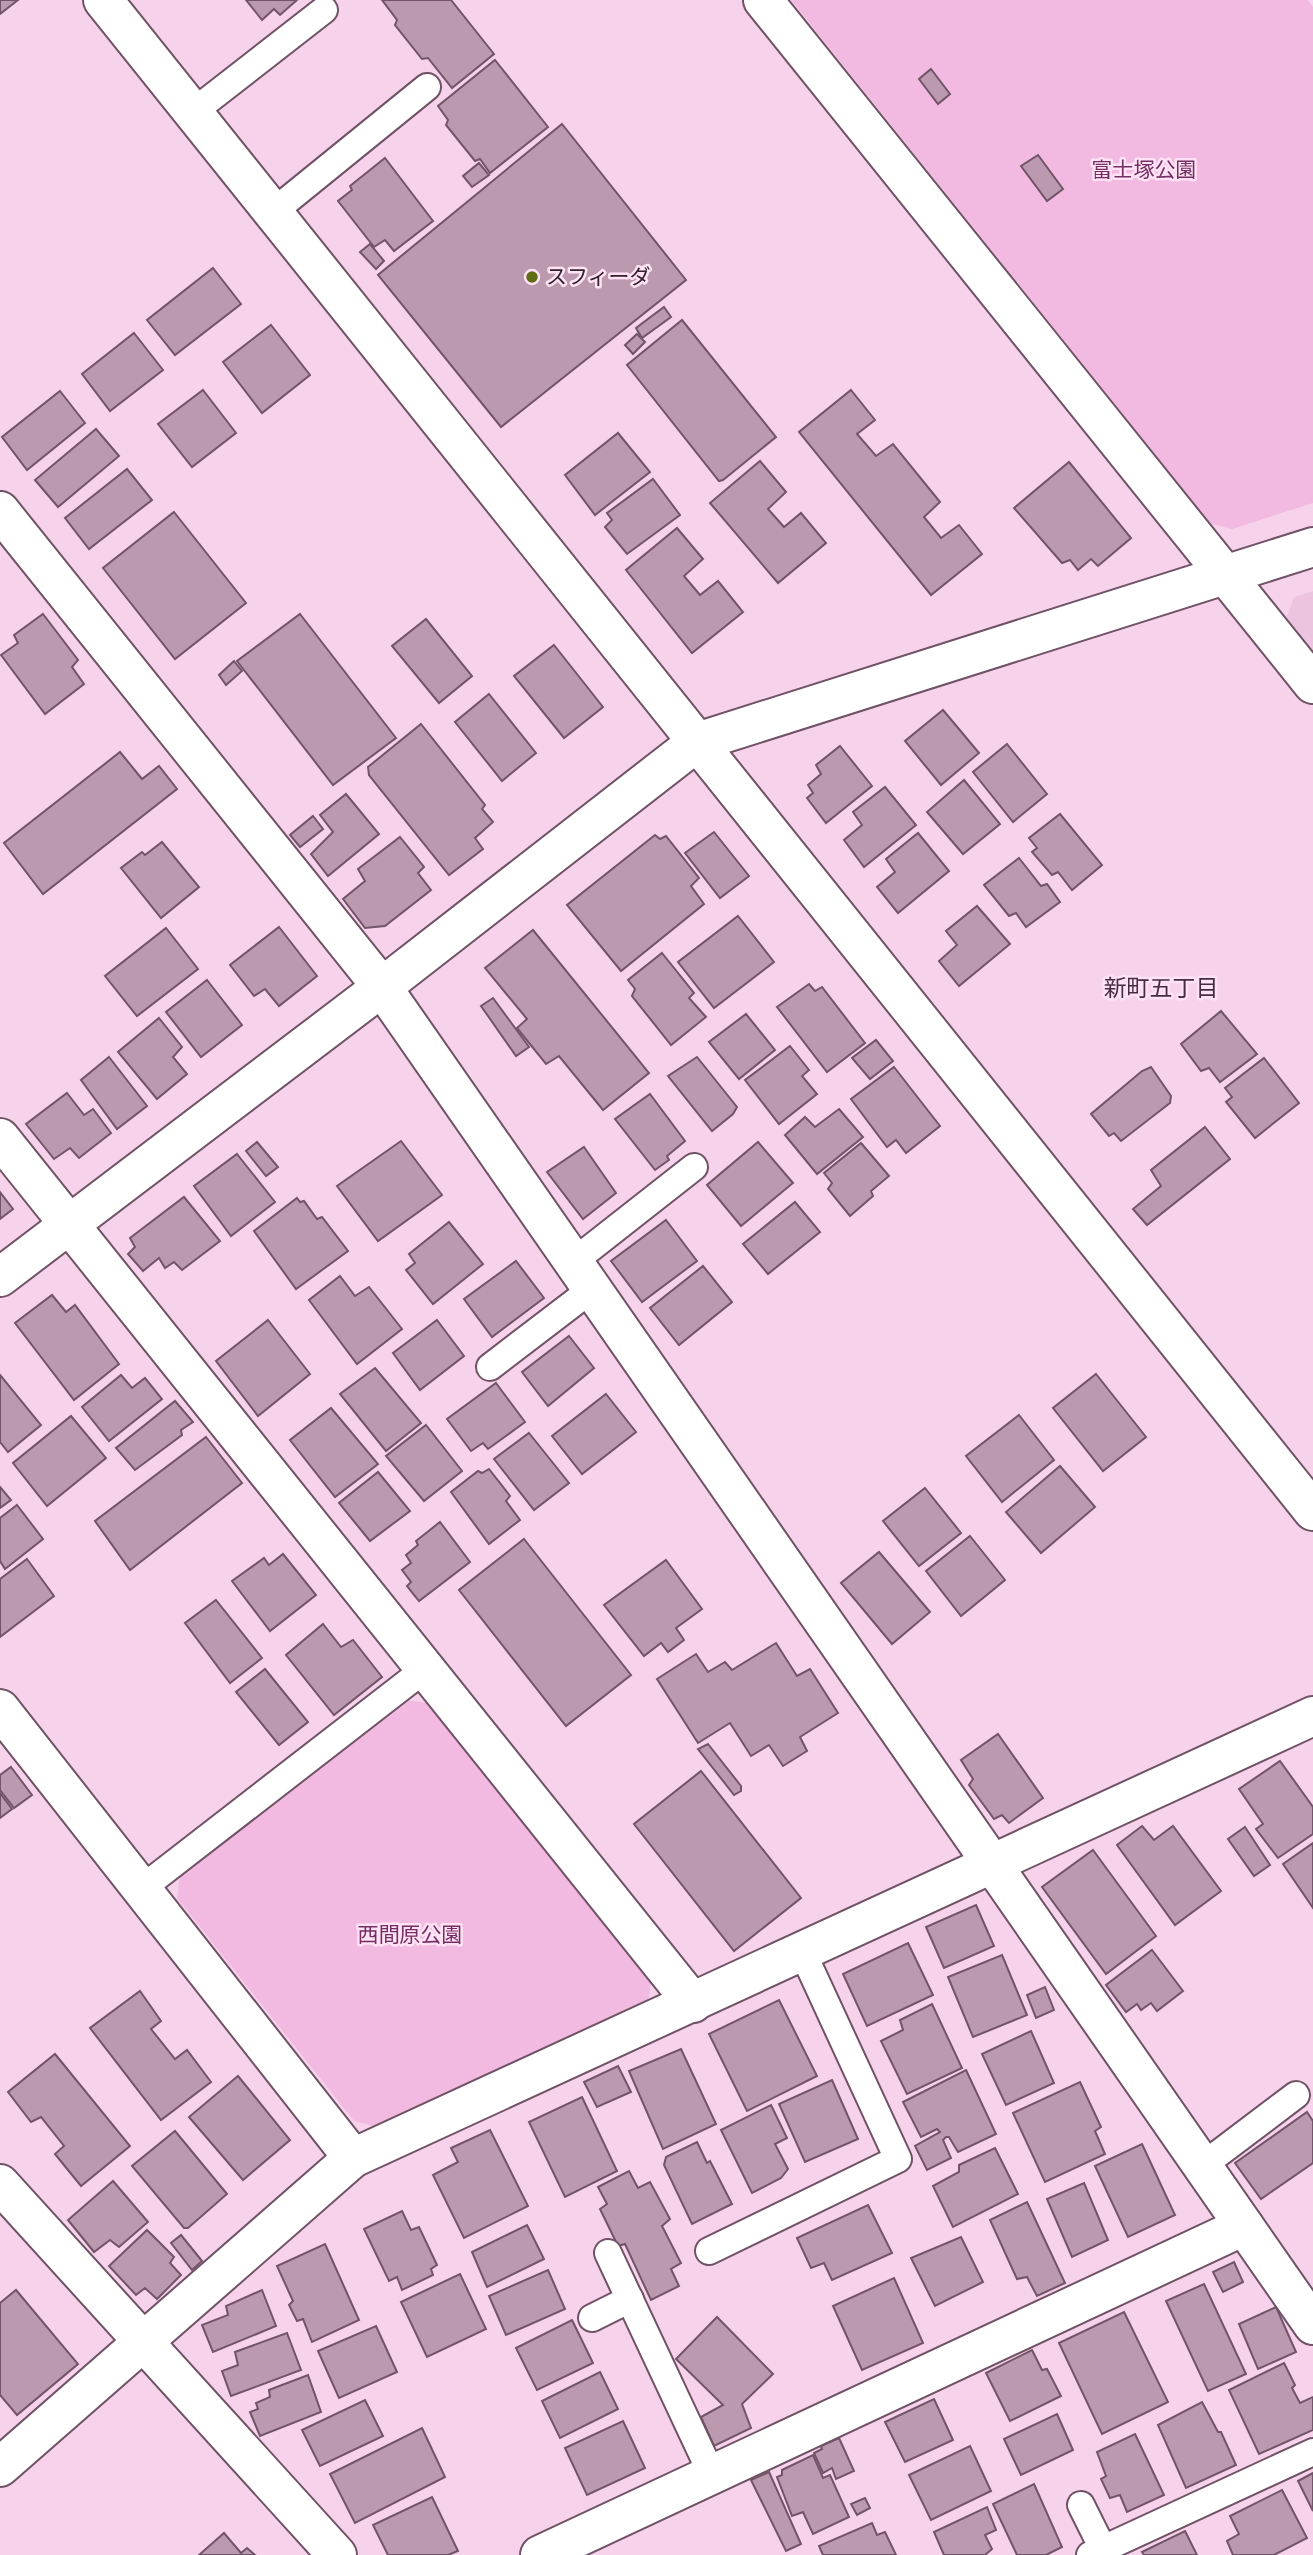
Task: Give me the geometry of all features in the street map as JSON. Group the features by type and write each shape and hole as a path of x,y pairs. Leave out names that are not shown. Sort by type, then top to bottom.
{"street":[{"path":"103,0 1313,1511"},
{"path":"763,0 1313,684"},
{"path":"0,511 382,987 1313,2325"},
{"path":"0,1277 382,987 697,742 1313,547"},
{"path":"0,1138 693,2003"},
{"path":"0,1709 354,2158"},
{"path":"0,2467 354,2158 1313,1716"},
{"path":"0,2184 337,2555"},
{"path":"540,2555 1244,2226"}],"lane":[{"path":"193,112 324,10"},
{"path":"273,212 427,88"},
{"path":"490,1367 694,1167"},
{"path":"142,1889 425,1669"},
{"path":"709,2250 898,2160 802,1951"},
{"path":"1202,2166 1296,2095"},
{"path":"608,2253 712,2475"},
{"path":"592,2318 630,2299"},
{"path":"1081,2505 1097,2552 1313,2452"}],"shaded area":[{"path":"1313,591 1313,650 1287,617 1294,597"}],"green space":[{"name":"富士塚公園","path":"791,0 1308,0 1313,7 1313,503 1232,529 1211,524"},
{"name":"西間原公園","path":"405,1700 428,1703 651,1981 648,2003 377,2127 354,2121 177,1898 180,1876"}],"building":[{"path":"0,0 18,0 0,14"},
{"path":"246,0 297,0 280,15 274,9 262,20"},
{"path":"382,0 451,0 494,54 452,88 428,58 422,59 395,25 397,20"},
{"path":"495,60 548,127 490,173 480,159 475,161 446,125 448,120 438,106"},
{"path":"931,69 950,94 938,104 919,79"},
{"name":"スフィーダ","path":"562,124 686,280 501,427 378,275"},
{"path":"1038,155 1063,189 1047,201 1021,166"},
{"path":"385,158 433,221 394,251 385,240 374,247 338,201 352,190 350,186"},
{"path":"479,163 489,175 472,187 463,176"},
{"path":"370,244 384,261 376,269 360,252"},
{"path":"213,268 241,304 175,355 147,320"},
{"path":"664,307 671,317 642,338 636,328"},
{"path":"682,320 776,437 719,481 627,365"},
{"path":"271,325 310,375 262,413 223,362"},
{"path":"134,333 163,370 110,411 82,374"},
{"path":"637,334 645,342 633,354 625,345"},
{"path":"203,390 236,433 192,467 158,424"},
{"path":"851,390 875,420 857,434 876,456 893,444 940,502 924,517 941,538 959,525 982,554 931,595 799,432"},
{"path":"60,391 85,423 27,470 2,437"},
{"path":"96,429 119,456 58,507 35,480"},
{"path":"618,433 650,472 595,515 565,475"},
{"path":"760,461 786,492 768,509 784,527 801,513 826,543 778,583 710,503"},
{"path":"1069,462 1131,538 1098,566 1091,559 1078,570 1070,560 1062,563 1014,508"},
{"path":"127,469 152,500 89,549 65,518"},
{"path":"653,479 680,515 627,554 605,527 612,520 607,513"},
{"path":"174,512 246,603 175,659 103,568"},
{"path":"677,528 703,559 684,576 700,595 718,581 743,612 692,653 626,570"},
{"path":"43,614 78,660 72,667 84,684 45,714 1,655 18,643 14,635"},
{"path":"300,614 396,738 333,785 237,661"},
{"path":"426,619 472,676 439,703 392,646"},
{"path":"554,645 603,707 564,738 514,676"},
{"path":"234,661 242,671 226,685 219,675"},
{"path":"489,694 536,753 502,781 455,722"},
{"path":"943,710 979,753 941,785 905,741"},
{"path":"421,724 485,805 482,809 493,822 475,838 483,849 449,875 369,775 368,767"},
{"path":"1007,744 1047,794 1013,822 973,772"},
{"path":"840,746 872,786 826,823 807,798 813,793 808,785 821,774 816,765"},
{"path":"120,752 142,779 159,766 177,789 43,894 4,843"},
{"path":"964,780 1000,824 963,854 927,812"},
{"path":"885,787 916,825 864,867 844,840 862,825 853,812"},
{"path":"346,794 379,834 328,876 311,854 333,832 320,815"},
{"path":"1060,814 1102,865 1072,890 1058,872 1052,875 1032,852 1037,848 1029,838"},
{"path":"313,816 323,829 300,847 290,835"},
{"path":"714,832 749,876 720,898 685,853"},
{"path":"918,833 949,871 898,913 877,887 895,872 886,859"},
{"path":"655,835 660,839 666,836 699,878 691,886 704,904 621,971 567,905"},
{"path":"400,837 424,867 418,873 431,890 385,926 365,928 343,899 365,881 358,869"},
{"path":"162,842 199,887 161,918 121,868 142,852 145,855"},
{"path":"1019,858 1041,886 1047,884 1060,902 1026,927 1016,913 1009,916 984,885"},
{"path":"977,906 1010,944 959,986 939,961 957,945 946,931"},
{"path":"738,916 774,962 714,1008 678,962"},
{"path":"279,927 317,976 279,1006 265,989 254,996 230,965"},
{"path":"166,928 198,969 137,1016 105,976"},
{"path":"533,930 649,1073 603,1110 559,1056 546,1064 517,1028 527,1019 485,968"},
{"path":"662,953 694,993 689,998 706,1017 671,1045 632,996 635,989 628,980"},
{"path":"207,980 242,1025 201,1057 166,1012"},
{"path":"809,984 815,991 822,987 865,1043 827,1072 777,1007"},
{"path":"493,998 529,1047 516,1056 481,1006"},
{"path":"1221,1011 1257,1054 1220,1082 1209,1068 1201,1071 1181,1044"},
{"path":"746,1014 775,1050 739,1079 709,1042"},
{"path":"159,1018 182,1047 173,1057 187,1074 157,1099 118,1052"},
{"path":"876,1040 893,1061 870,1079 852,1058"},
{"path":"790,1046 809,1070 802,1076 817,1094 779,1124 745,1080"},
{"path":"109,1057 147,1106 117,1129 81,1080"},
{"path":"697,1057 737,1107 733,1114 712,1131 668,1076"},
{"path":"1264,1058 1299,1103 1255,1138 1226,1102 1232,1097 1225,1088"},
{"path":"894,1067 940,1126 906,1153 896,1140 887,1147 851,1099"},
{"path":"1151,1067 1171,1096 1170,1103 1121,1141 1114,1133 1109,1136 1091,1114 1142,1071"},
{"path":"67,1093 84,1115 93,1109 111,1133 79,1158 70,1148 54,1159 26,1124"},
{"path":"650,1094 685,1141 667,1156 669,1160 655,1170 615,1119"},
{"path":"839,1109 863,1137 817,1174 785,1135 805,1117 815,1127"},
{"path":"1205,1127 1230,1159 1147,1225 1133,1209 1161,1186 1151,1170"},
{"path":"401,1141 442,1195 378,1241 337,1186"},
{"path":"257,1142 278,1167 266,1176 246,1151"},
{"path":"758,1142 793,1183 741,1226 707,1185"},
{"path":"861,1143 889,1176 871,1191 873,1196 850,1216 828,1189 832,1183 824,1173"},
{"path":"584,1147 616,1193 583,1219 547,1172"},
{"path":"237,1154 275,1202 231,1236 194,1186"},
{"path":"0,1192 13,1209 0,1219"},
{"path":"184,1197 220,1241 182,1270 174,1262 165,1268 159,1258 143,1271 128,1254 135,1247 130,1238"},
{"path":"297,1198 300,1202 304,1201 317,1219 322,1217 348,1251 296,1289 254,1231"},
{"path":"795,1202 820,1232 768,1274 743,1244"},
{"path":"666,1220 697,1261 642,1302 611,1261"},
{"path":"449,1222 483,1264 433,1304 406,1270 415,1263 409,1254"},
{"path":"516,1261 544,1298 492,1337 464,1299"},
{"path":"703,1266 732,1302 679,1345 650,1308"},
{"path":"340,1276 355,1296 369,1287 402,1329 357,1364 309,1300"},
{"path":"52,1295 66,1312 75,1305 119,1364 74,1400 15,1323"},
{"path":"268,1320 310,1374 258,1416 216,1361"},
{"path":"437,1320 464,1356 420,1390 393,1353"},
{"path":"569,1336 594,1368 548,1406 522,1372"},
{"path":"375,1368 421,1423 386,1451 340,1394"},
{"path":"1096,1374 1146,1437 1103,1471 1053,1408"},
{"path":"0,1375 41,1425 8,1452 0,1442"},
{"path":"121,1375 132,1388 145,1378 162,1399 109,1441 82,1407"},
{"path":"496,1383 525,1422 488,1449 483,1443 471,1451 447,1419"},
{"path":"606,1394 636,1432 582,1474 552,1436"},
{"path":"175,1401 193,1422 181,1430 182,1435 135,1470 116,1448"},
{"path":"331,1408 378,1464 335,1497 290,1440"},
{"path":"1019,1415 1054,1460 1002,1502 966,1456"},
{"path":"71,1416 106,1458 47,1506 13,1463"},
{"path":"426,1425 462,1471 424,1501 386,1456"},
{"path":"529,1433 569,1483 534,1510 494,1459"},
{"path":"206,1437 242,1483 130,1570 95,1521"},
{"path":"1060,1466 1095,1507 1041,1553 1006,1512"},
{"path":"489,1469 510,1496 506,1501 520,1520 489,1544 451,1492 478,1471 482,1473"},
{"path":"378,1472 410,1511 370,1541 339,1503"},
{"path":"0,1487 11,1500 0,1508"},
{"path":"925,1488 961,1533 919,1566 883,1521"},
{"path":"17,1505 43,1539 5,1569 0,1561 0,1518"},
{"path":"440,1522 470,1562 419,1601 407,1586 411,1582 402,1570 411,1563 406,1555 418,1545 416,1541"},
{"path":"970,1536 1005,1580 961,1616 926,1571"},
{"path":"524,1539 631,1675 566,1726 459,1590"},
{"path":"879,1552 930,1612 892,1644 841,1583"},
{"path":"283,1554 316,1595 270,1631 232,1581 264,1558 269,1565"},
{"path":"27,1559 54,1596 0,1637 0,1579"},
{"path":"666,1560 702,1609 676,1628 684,1640 668,1652 661,1643 644,1656 604,1605"},
{"path":"216,1600 262,1658 230,1683 185,1623"},
{"path":"323,1624 341,1647 353,1640 382,1677 334,1715 286,1655"},
{"path":"776,1643 797,1676 810,1669 838,1713 800,1737 807,1751 783,1766 769,1745 751,1756 730,1723 698,1743 657,1679 696,1654 708,1672 725,1662 732,1670"},
{"path":"265,1669 308,1722 279,1745 236,1692"},
{"path":"998,1734 1043,1798 1009,1823 1002,1815 994,1819 969,1785 973,1779 961,1760"},
{"path":"708,1744 741,1786 741,1791 734,1795 698,1749"},
{"path":"1280,1761 1313,1807 1313,1834 1278,1858 1256,1829 1263,1824 1239,1789"},
{"path":"11,1767 32,1795 14,1808 0,1790 0,1775"},
{"path":"701,1771 801,1898 734,1951 634,1824"},
{"path":"0,1793 12,1809 0,1818"},
{"path":"1142,1826 1154,1840 1173,1826 1221,1891 1175,1925 1117,1845"},
{"path":"1245,1827 1270,1865 1254,1876 1228,1839"},
{"path":"1313,1843 1313,1908 1283,1864"},
{"path":"1093,1850 1156,1936 1106,1974 1042,1887"},
{"path":"976,1905 994,1946 944,1968 926,1927"},
{"path":"908,1943 933,1995 867,2026 843,1974"},
{"path":"1152,1950 1183,1991 1157,2011 1151,2003 1141,2010 1137,2004 1126,2012 1106,1985"},
{"path":"1002,1955 1027,2015 973,2037 948,1977"},
{"path":"1045,1987 1054,2010 1036,2018 1027,1995"},
{"path":"140,1991 161,2021 151,2029 175,2059 187,2050 211,2082 161,2120 90,2028"},
{"path":"779,2000 817,2076 747,2111 709,2034"},
{"path":"932,2004 962,2068 907,2094 881,2041 903,2030 900,2020"},
{"path":"1031,2031 1054,2083 1006,2105 982,2054"},
{"path":"681,2049 716,2124 663,2149 629,2071"},
{"path":"55,2054 130,2146 81,2186 55,2154 64,2146 41,2117 31,2122 8,2092"},
{"path":"618,2066 631,2092 597,2107 584,2082"},
{"path":"966,2070 996,2134 958,2152 949,2137 946,2137 943,2140 951,2158 927,2170 915,2146 940,2132 937,2129 921,2137 903,2102"},
{"path":"238,2076 290,2140 243,2180 189,2117"},
{"path":"832,2080 858,2139 805,2162 779,2104"},
{"path":"1080,2082 1101,2127 1095,2131 1105,2154 1045,2182 1013,2113"},
{"path":"582,2097 617,2171 565,2197 529,2122"},
{"path":"771,2105 787,2138 775,2144 788,2169 781,2178 752,2193 721,2130"},
{"path":"1307,2112 1313,2121 1313,2163 1261,2199 1235,2163"},
{"path":"490,2130 528,2206 464,2238 433,2175 458,2162 451,2148"},
{"path":"175,2131 227,2194 188,2228 184,2228 132,2166"},
{"path":"697,2142 732,2204 692,2224 664,2165 666,2157"},
{"path":"1142,2144 1175,2215 1128,2237 1095,2166"},
{"path":"995,2148 1018,2194 953,2227 933,2186 959,2172 959,2165"},
{"path":"629,2171 638,2188 650,2182 670,2219 662,2226 681,2263 671,2269 679,2286 651,2300 625,2244 618,2246 600,2209 607,2204 598,2187"},
{"path":"113,2181 148,2222 119,2247 110,2240 94,2252 68,2220"},
{"path":"1084,2183 1108,2240 1072,2257 1047,2199"},
{"path":"1027,2202 1065,2283 1037,2296 1027,2277 1017,2279 990,2220"},
{"path":"868,2205 892,2253 832,2280 824,2263 811,2268 797,2238"},
{"path":"402,2211 411,2230 419,2227 437,2265 431,2269 433,2275 402,2290 397,2277 389,2281 364,2229"},
{"path":"527,2225 544,2259 487,2287 472,2252"},
{"path":"147,2230 174,2257 170,2263 181,2275 157,2299 145,2288 136,2295 109,2266"},
{"path":"181,2235 202,2261 192,2270 171,2243"},
{"path":"961,2237 983,2282 935,2306 911,2258"},
{"path":"325,2244 359,2320 312,2342 303,2319 297,2321 289,2305 293,2301 277,2266"},
{"path":"1234,2262 1243,2282 1223,2292 1213,2272"},
{"path":"548,2270 565,2309 506,2335 489,2296"},
{"path":"460,2274 486,2329 427,2357 401,2302"},
{"path":"894,2278 923,2343 862,2370 833,2306"},
{"path":"1204,2284 1246,2374 1208,2391 1166,2301"},
{"path":"16,2290 78,2364 17,2415 0,2395 0,2303"},
{"path":"262,2290 276,2326 213,2352 202,2325 228,2315 226,2306"},
{"path":"1276,2307 1296,2352 1258,2369 1239,2324"},
{"path":"1124,2312 1168,2402 1102,2434 1059,2343"},
{"path":"717,2317 773,2374 742,2404 751,2428 714,2446 701,2417 723,2405 676,2359"},
{"path":"572,2320 593,2363 537,2390 516,2348"},
{"path":"376,2326 397,2372 339,2398 318,2351"},
{"path":"287,2333 301,2370 231,2396 222,2371 238,2365 235,2352"},
{"path":"1032,2350 1042,2370 1047,2369 1061,2396 1010,2421 986,2373"},
{"path":"1284,2363 1300,2403 1313,2397 1313,2430 1259,2454 1229,2390"},
{"path":"600,2372 618,2409 560,2438 542,2401"},
{"path":"308,2375 321,2412 260,2436 250,2412 258,2409 256,2403 270,2397 269,2390"},
{"path":"934,2399 953,2440 905,2462 885,2422"},
{"path":"365,2400 383,2436 320,2466 302,2430"},
{"path":"1202,2402 1218,2432 1221,2432 1236,2465 1186,2488 1158,2425"},
{"path":"1057,2414 1073,2450 1021,2475 1004,2439"},
{"path":"623,2421 645,2468 587,2495 565,2448"},
{"path":"422,2428 445,2477 355,2523 330,2474"},
{"path":"1135,2434 1164,2495 1127,2512 1120,2495 1110,2498 1101,2479 1106,2476 1097,2452"},
{"path":"839,2438 854,2471 836,2479 832,2468 823,2473 814,2453 822,2449 821,2446"},
{"path":"970,2446 991,2491 931,2520 909,2475"},
{"path":"813,2455 823,2478 830,2475 849,2517 813,2534 803,2512 792,2516 777,2477 782,2475 782,2470"},
{"path":"769,2472 801,2544 786,2551 751,2480"},
{"path":"1313,2473 1313,2511 1298,2481"},
{"path":"1034,2484 1062,2547 1046,2555 1017,2555 993,2504"},
{"path":"1282,2490 1307,2538 1274,2555 1233,2555 1227,2541 1239,2534 1230,2516"},
{"path":"432,2497 458,2551 448,2555 388,2555 373,2525"},
{"path":"865,2498 870,2508 857,2515 851,2504"},
{"path":"987,2507 996,2530 985,2535 992,2549 985,2555 944,2555 934,2532"},
{"path":"872,2523 877,2535 885,2532 896,2555 823,2555 819,2546"},
{"path":"1185,2531 1197,2555 1144,2555 1142,2552"},
{"path":"224,2533 241,2553 247,2548 255,2555 199,2555"}],"place":[{"name":"スフィーダ","path":"532,277"}],"district":[{"name":"新町五丁目","path":"1161,988"}]}
